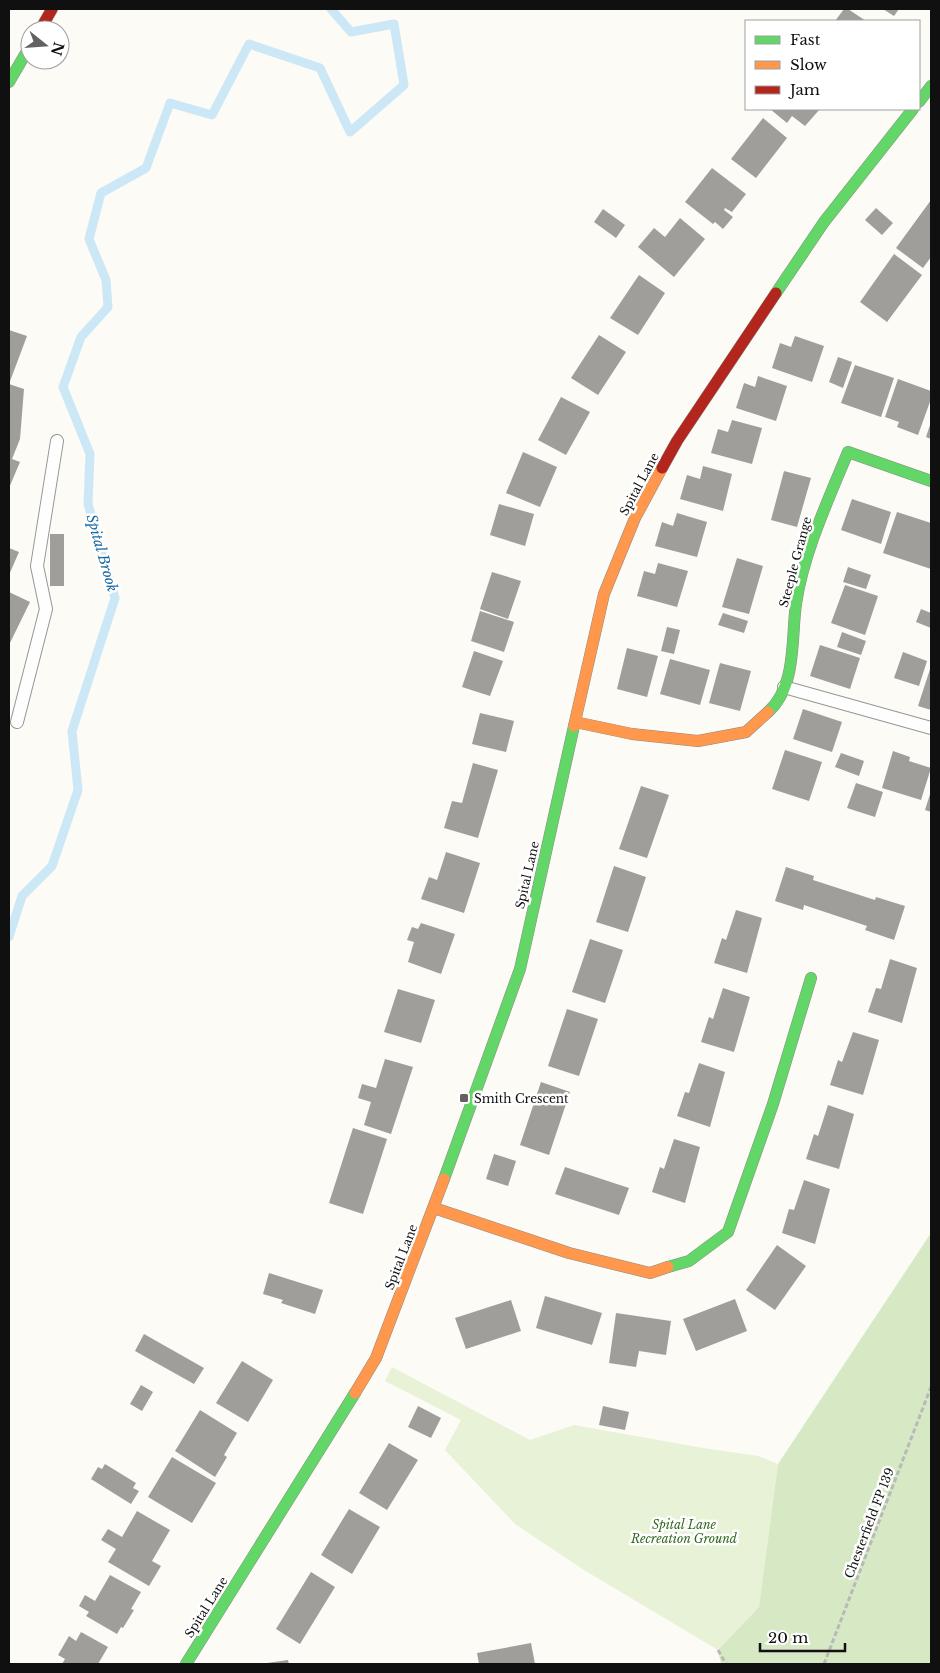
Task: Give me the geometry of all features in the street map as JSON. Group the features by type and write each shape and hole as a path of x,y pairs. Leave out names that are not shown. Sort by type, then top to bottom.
{"main road":[{"path":"46,20 52,9"},
{"path":"9,82 20,63"},
{"path":"920,101 931,86"},
{"name":"Spital Lane","path":"186,1664 376,1358 434,1208 520,969 604,594 639,510 677,441 824,222 912,110"},
{"name":"Steeple Grange","path":"575,722 632,734 698,741 746,732 778,702 784,687 790,668 796,602 816,530 848,452 931,481"},
{"path":"434,1208 569,1253 650,1273 688,1262 728,1232 773,1104 811,978"}],"lane":[{"path":"17,722 46,609 37,566 57,441"},
{"path":"784,687 931,728"}],"path":[{"name":"Chesterfield FP 139","path":"824,1664 931,1387"},
{"path":"718,1650 726,1664"}],"green space":[{"path":"931,1233 931,1664 721,1664 718,1650 759,1607 778,1464"},
{"name":"Spital Lane Recreation Ground","path":"392,1367 530,1440 574,1425 758,1456 778,1464 759,1607 718,1650 584,1570 515,1524 445,1450 461,1420 385,1381"}],"building":[{"path":"844,9 848,9 864,20 836,20"},
{"path":"883,9 899,9 894,16"},
{"path":"771,110 819,110 805,126 792,116 787,123"},
{"path":"763,118 787,138 756,178 731,159"},
{"path":"712,168 746,194 732,212 725,208 724,210 733,217 723,229 715,222 713,224 685,202"},
{"path":"931,200 931,257 923,268 896,248"},
{"path":"876,208 893,223 882,235 865,220"},
{"path":"603,209 625,225 616,238 594,222"},
{"path":"680,218 705,239 674,277 638,247 654,228 665,237"},
{"path":"894,254 922,275 887,322 860,302"},
{"path":"639,275 665,293 638,335 610,318"},
{"path":"9,330 27,336 9,384"},
{"path":"599,335 626,352 598,395 571,378"},
{"path":"795,336 824,346 812,382 772,368 780,343 791,347"},
{"path":"838,357 852,362 843,388 829,382"},
{"path":"855,365 894,378 881,417 841,403"},
{"path":"758,376 787,386 776,421 736,408 744,383 755,387"},
{"path":"898,379 931,391 931,399 918,435 897,427 899,422 885,417"},
{"path":"9,384 24,389 20,439 12,459 20,462 9,488"},
{"path":"561,397 590,412 566,455 538,440"},
{"path":"732,420 762,428 752,464 711,453 718,429 728,432"},
{"path":"931,422 931,439 926,437"},
{"path":"523,452 557,467 540,507 506,493"},
{"path":"703,466 732,474 723,511 680,499 687,475 700,479"},
{"path":"784,471 811,478 797,527 771,520"},
{"path":"852,499 891,512 881,544 841,530"},
{"path":"499,504 534,514 525,546 490,535"},
{"path":"897,512 931,523 931,569 883,553"},
{"path":"677,513 707,522 697,557 655,546 662,522 673,526"},
{"path":"50,534 64,534 64,586 50,586"},
{"path":"9,548 19,552 9,575"},
{"path":"737,558 763,566 749,614 722,607"},
{"path":"658,563 688,571 677,607 637,596 644,571 655,574"},
{"path":"848,567 871,575 866,589 843,582"},
{"path":"492,572 521,581 508,619 480,609"},
{"path":"845,585 878,596 865,635 831,623"},
{"path":"9,592 30,602 9,645"},
{"path":"921,609 931,613 931,628 916,622"},
{"path":"480,611 514,622 504,652 471,641"},
{"path":"723,613 748,621 744,633 718,625"},
{"path":"667,627 680,630 674,654 661,651"},
{"path":"842,632 866,641 861,655 837,647"},
{"path":"820,645 860,658 850,689 810,676"},
{"path":"627,648 658,656 647,697 617,689"},
{"path":"474,651 503,661 490,696 462,687"},
{"path":"903,652 927,661 919,686 894,678"},
{"path":"670,659 710,670 700,705 660,694"},
{"path":"720,663 751,671 740,711 709,703"},
{"path":"931,666 931,710 918,706"},
{"path":"803,709 842,722 832,752 793,739"},
{"path":"480,713 514,721 506,752 472,744"},
{"path":"785,750 822,762 809,801 772,789"},
{"path":"893,751 910,757 909,761 931,768 921,800 882,788"},
{"path":"841,753 864,761 859,776 835,767"},
{"path":"473,763 498,770 478,838 444,828 452,801 462,803"},
{"path":"856,783 883,792 875,817 847,808"},
{"path":"641,786 669,795 647,858 619,849"},
{"path":"931,791 931,812 925,810"},
{"path":"446,852 480,863 464,913 421,899 429,877 437,880"},
{"path":"614,866 646,877 628,932 596,922"},
{"path":"786,867 814,876 813,880 875,900 876,897 905,906 894,940 865,930 867,926 804,905 803,910 775,901"},
{"path":"736,910 762,918 747,973 714,963 722,938 726,940"},
{"path":"421,923 455,934 441,974 408,962 414,942 407,940 412,927 418,929"},
{"path":"590,939 623,950 605,1003 572,992"},
{"path":"890,959 917,968 902,1023 868,1012 876,988 881,989"},
{"path":"723,988 750,997 734,1052 701,1042 709,1017 713,1019"},
{"path":"398,989 435,1000 421,1043 384,1032"},
{"path":"567,1009 598,1019 579,1076 548,1066"},
{"path":"853,1032 879,1040 863,1095 830,1085 838,1060 842,1062"},
{"path":"385,1059 413,1067 391,1134 364,1125 371,1102 358,1098 362,1084 376,1088"},
{"path":"699,1063 725,1072 710,1127 677,1116 685,1092 689,1093"},
{"path":"541,1082 570,1092 549,1155 520,1145"},
{"path":"828,1105 854,1114 839,1169 806,1159 814,1134 818,1136"},
{"path":"353,1128 387,1139 363,1214 329,1203"},
{"path":"674,1139 700,1147 685,1203 652,1192 660,1167 664,1169"},
{"path":"494,1154 516,1161 508,1186 486,1179"},
{"path":"565,1167 629,1188 619,1215 555,1194"},
{"path":"804,1180 830,1189 815,1244 782,1233 789,1209 794,1210"},
{"path":"777,1245 806,1266 775,1310 746,1290"},
{"path":"269,1273 323,1290 315,1314 281,1303 283,1300 263,1294"},
{"path":"545,1296 602,1313 592,1345 536,1328"},
{"path":"735,1299 747,1331 696,1351 683,1319"},
{"path":"511,1300 521,1331 466,1349 455,1318"},
{"path":"616,1313 671,1321 666,1355 639,1351 636,1367 609,1363"},
{"path":"144,1334 204,1368 194,1384 135,1351"},
{"path":"242,1361 273,1380 248,1422 216,1403"},
{"path":"141,1385 153,1392 142,1411 130,1404"},
{"path":"418,1406 441,1418 431,1438 408,1427"},
{"path":"603,1406 629,1412 625,1430 599,1425"},
{"path":"200,1410 237,1433 224,1455 227,1457 215,1477 175,1451"},
{"path":"389,1443 418,1460 387,1510 359,1493"},
{"path":"172,1457 216,1483 192,1523 148,1497"},
{"path":"105,1464 136,1483 133,1488 139,1491 131,1504 91,1479 98,1467 102,1469"},
{"path":"349,1509 380,1527 352,1574 321,1555"},
{"path":"137,1511 170,1530 152,1561 161,1566 149,1586 108,1562 116,1549 101,1540 108,1529 122,1537"},
{"path":"311,1572 335,1587 300,1644 276,1629"},
{"path":"110,1575 141,1592 131,1609 134,1610 117,1634 86,1616 89,1612 79,1606 85,1595 95,1601"},
{"path":"81,1632 108,1647 98,1664 62,1664 65,1659 58,1655 69,1636 76,1641"},
{"path":"531,1643 535,1664 479,1664 477,1653"},
{"path":"288,1660 289,1664 267,1664 267,1663"}],"waterway":[{"name":"Spital Brook","path":"9,937 22,896 52,866 78,790 72,731 115,598 88,504 90,454 63,387 81,337 108,307 106,280 89,239 101,193 146,168 170,103 212,115 249,44 320,68 350,132 404,85 394,24 351,32 331,9"}],"traffic: fast":[{"path":"9,82 20,63"},
{"path":"920,101 931,86"},
{"path":"776,293 824,222 912,110"},
{"path":"768,712 784,689 791,661 796,604 804,566 848,452 931,481"},
{"path":"444,1179 520,969 574,726"},
{"path":"668,1267 689,1261 728,1232 773,1104 811,978"},
{"path":"186,1664 355,1393"}],"traffic: slow":[{"path":"574,726 604,594 635,518 662,468"},
{"path":"575,722 632,734 698,741 746,732 768,712"},
{"path":"355,1393 376,1358 444,1179"},
{"path":"434,1208 569,1253 650,1273 668,1267"}],"traffic: jam":[{"path":"46,20 52,9"},
{"path":"662,468 677,441 776,293"}],"place":[{"name":"Smith Crescent","path":"464,1098"}]}
